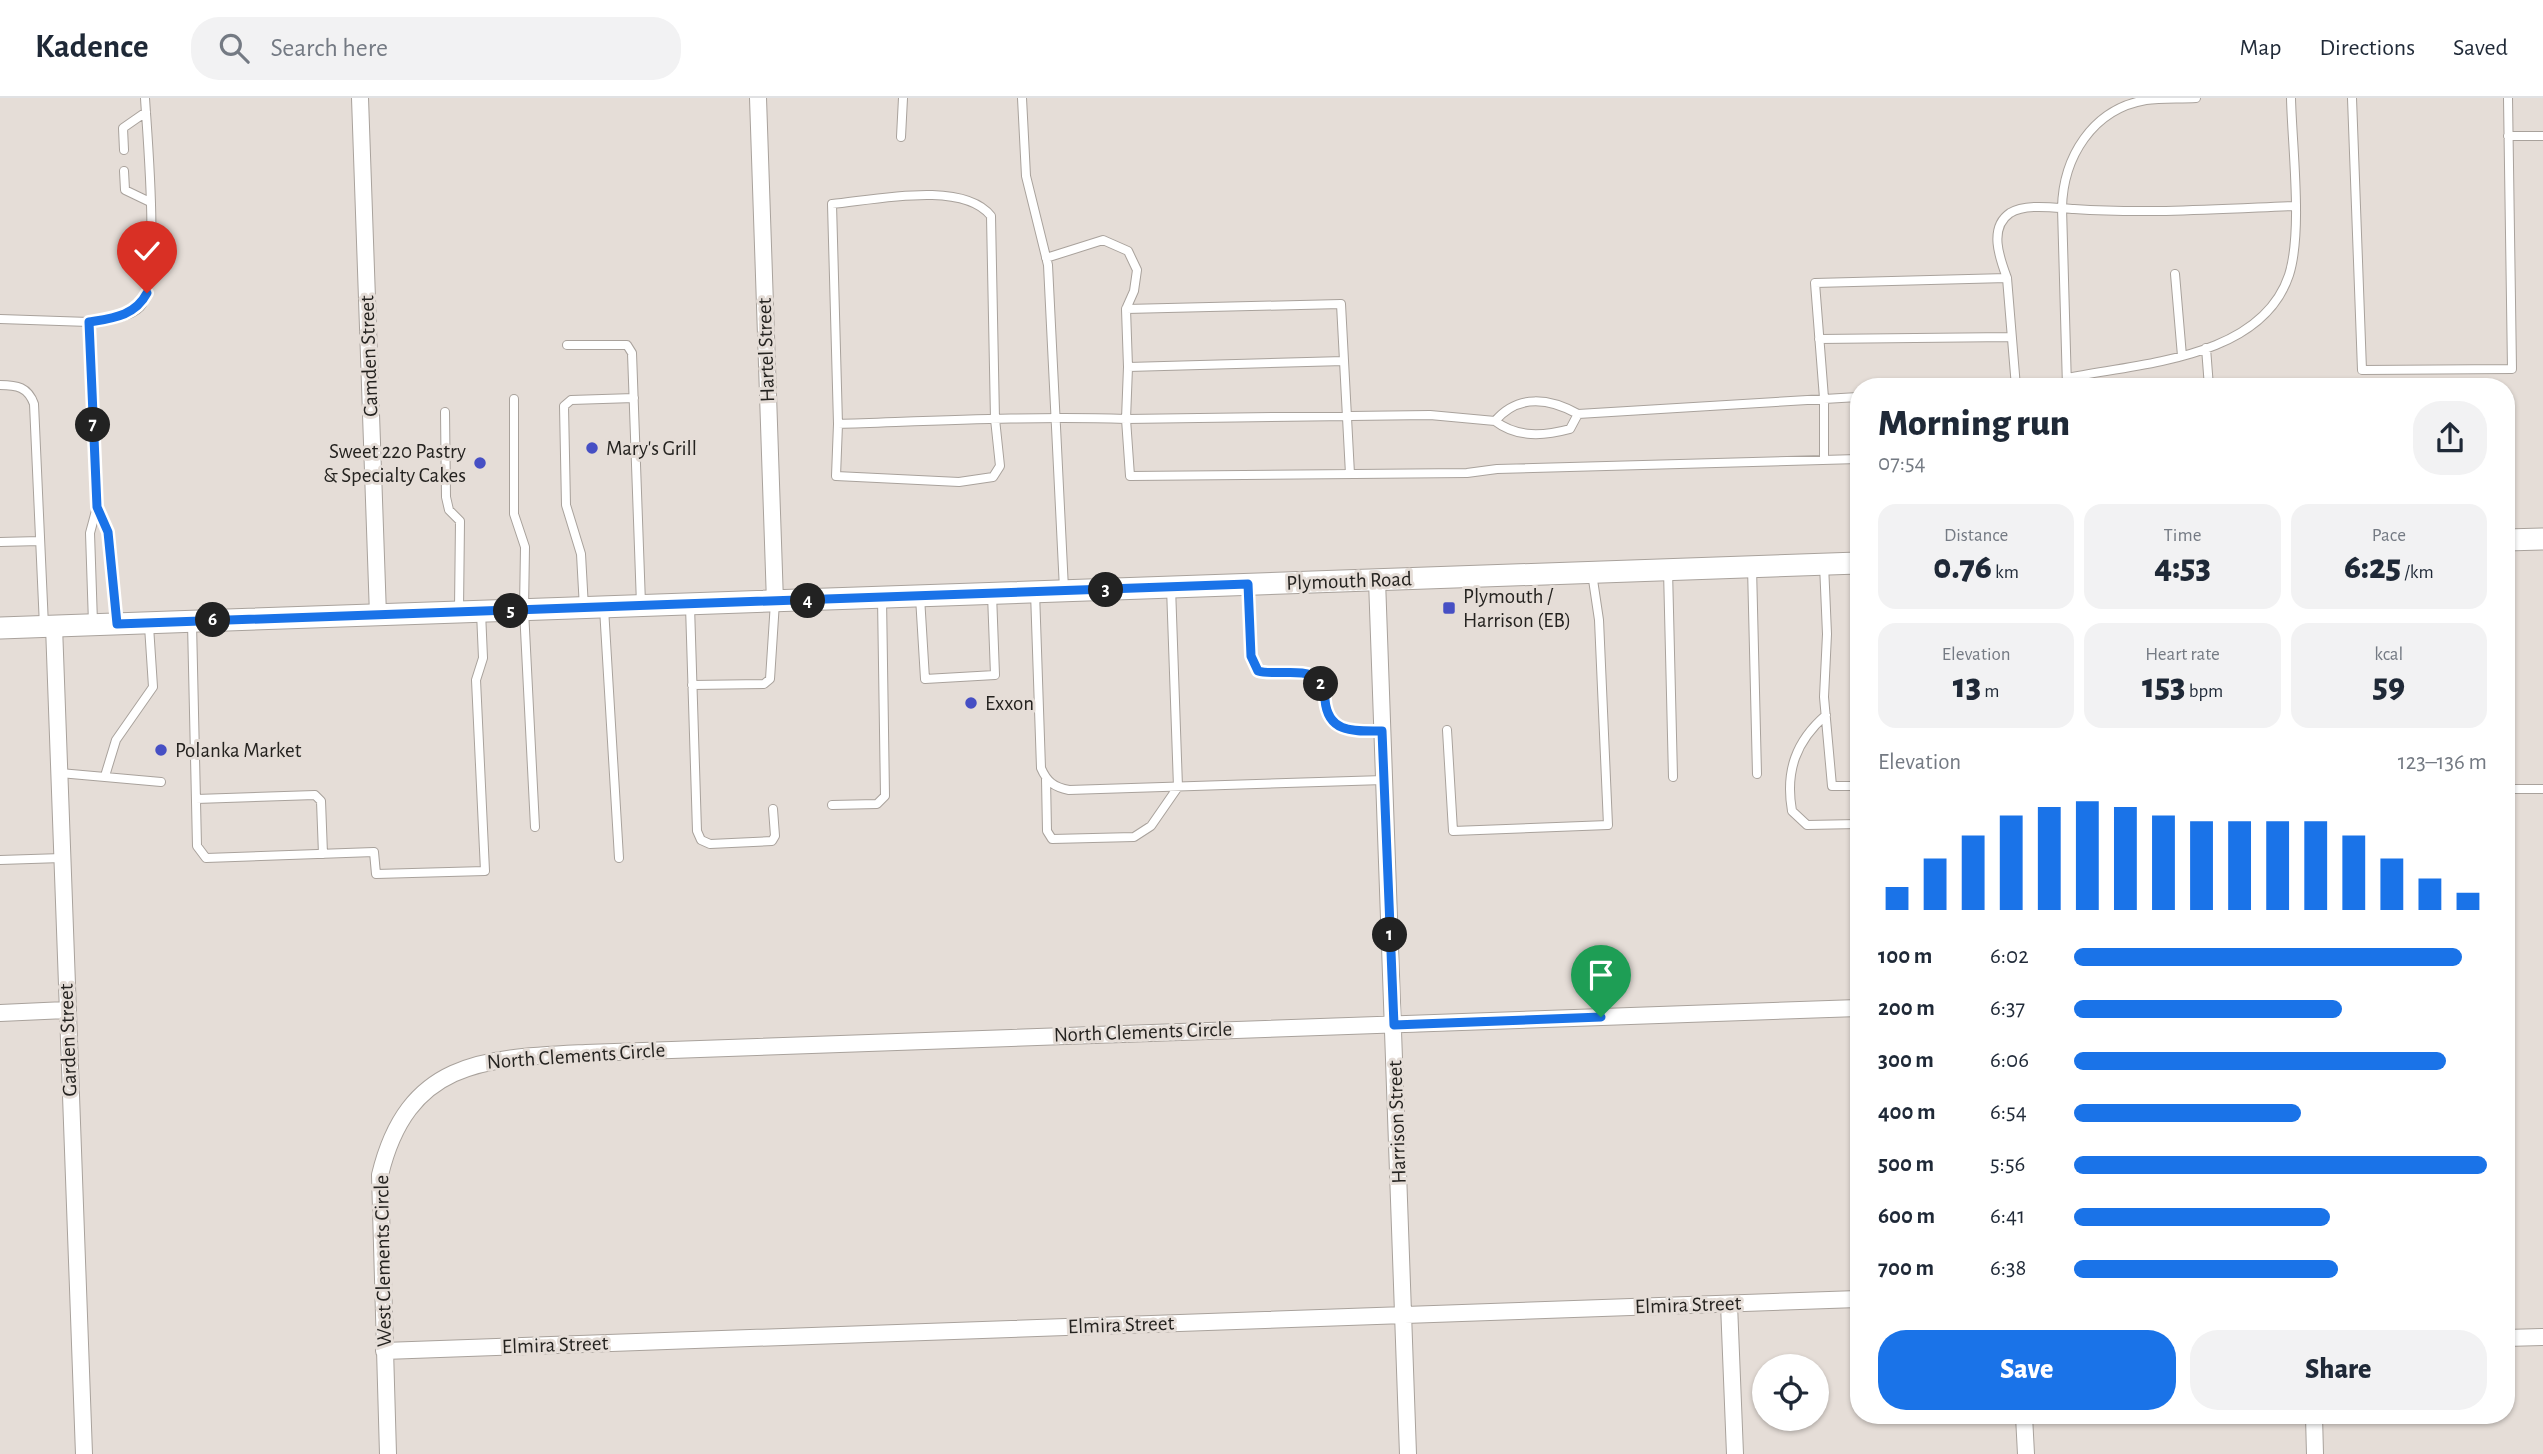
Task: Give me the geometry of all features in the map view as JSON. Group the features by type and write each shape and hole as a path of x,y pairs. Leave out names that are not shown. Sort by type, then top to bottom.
{"main road":[{"path":"2515,540 2543,539"},
{"name":"Plymouth Road","path":"0,628 690,606 1850,563"}],"street":[{"name":"Camden Street","path":"360,98 378,615"},
{"name":"Hartel Street","path":"758,98 775,602"},
{"name":"Harrison Street","path":"1377,580 1408,1454"},
{"name":"Garden Street","path":"49,626 60,773 66,1010 84,1454"},
{"name":"North Clements Circle","path":"434,1086 469,1066 507,1057 1850,1008"},
{"path":"0,1013 66,1010"},
{"name":"West Clements Circle","path":"388,1454 380,1175 385,1151 398,1124 408,1109 434,1086"},
{"name":"Elmira Street","path":"384,1350 1850,1299"},
{"path":"1729,1304 1735,1454"},
{"path":"2515,1338 2543,1337"},
{"path":"2024,1424 2026,1454"},
{"path":"2314,1424 2315,1454"}],"lane":[{"path":"0,319 89,322 118,317 140,307 147,293 149,272 150,202 145,98"},
{"path":"901,136 903,98"},
{"path":"1022,98 1026,176 1046,258 1064,591"},
{"path":"2067,378 2062,183 2069,160 2087,133 2112,114 2144,100 2196,98"},
{"path":"2085,378 2182,356 2237,337 2268,312 2289,275 2294,239 2291,98"},
{"path":"2352,98 2362,370 2512,369 2508,98"},
{"path":"124,150 123,128 146,112"},
{"path":"2508,136 2543,136"},
{"path":"124,171 125,190 150,202"},
{"path":"945,194 982,205 990,216 995,419 1000,466 993,477 959,482 836,476 838,424 832,204 945,194"},
{"path":"2015,378 2007,278 1996,247 2000,228 2010,214 2028,209 2062,208 2118,212 2294,206"},
{"path":"1046,258 1103,240 1128,251 1136,270 1134,291 1126,309 1126,419 1130,476 1350,474 1850,459"},
{"path":"2175,274 2182,356"},
{"path":"1824,460 1824,398 1815,283 2007,278"},
{"path":"1126,309 1341,304 1350,474"},
{"path":"89,322 97,507 90,533 93,625"},
{"path":"1819,339 2011,337"},
{"path":"567,345 626,345 632,353 641,607"},
{"path":"2206,348 2208,378"},
{"path":"1128,367 1344,361"},
{"path":"0,385 23,388 30,394 34,404 40,541 49,626"},
{"path":"1495,421 1505,409 1530,400 1557,402 1578,414 1850,397"},
{"path":"514,398 514,514 525,547 524,610 535,827"},
{"path":"619,858 594,608 566,505 564,406 571,400 634,398"},
{"path":"444,412 446,497 449,510 460,521 459,612"},
{"path":"838,424 1055,417 1126,419 1430,415 1495,421 1507,431 1551,434 1570,429 1578,414"},
{"path":"97,507 108,532 117,624"},
{"path":"0,542 40,541"},
{"path":"1824,564 1826,715 1832,786 1850,786"},
{"path":"1752,567 1757,774"},
{"path":"1668,570 1672,777"},
{"path":"1447,730 1453,831 1608,825 1599,617 1592,573"},
{"path":"1248,584 1251,656 1258,671 1310,675 1319,680 1324,689 1326,711 1331,721 1347,731 1382,731"},
{"path":"1035,592 1041,768 1046,779 1046,831 1052,839 1064,841 1134,838 1151,826 1178,787 1171,587"},
{"path":"920,597 925,679 995,675 992,594"},
{"path":"832,805 877,804 885,796 882,598"},
{"path":"692,685 764,684 770,679 775,602"},
{"path":"690,606 697,831 701,840 710,844 772,841 775,836 774,809"},
{"path":"192,621 197,846 206,858 374,852 376,874 485,871 476,680 483,658 481,612"},
{"path":"105,776 116,740 153,687 148,623"},
{"path":"1826,715 1799,744 1793,757 1790,768 1792,811 1807,825 1850,824"},
{"path":"60,773 161,782"},
{"path":"1046,779 1056,787 1069,790 1384,780"},
{"path":"2515,789 2543,789"},
{"path":"196,799 315,796 321,802 323,854"},
{"path":"0,860 62,858"}],"place":[{"name":"Mary's Grill","path":"592,448"},
{"name":"Sweet 220 Pastry & Specialty Cakes","path":"480,463"},
{"name":"Plymouth / Harrison (EB)","path":"1449,608"},
{"name":"Exxon","path":"971,703"},
{"name":"Polanka Market","path":"161,750"}],"route":[{"path":"147,293 140,307 118,317 89,322 97,507 108,532 117,624 690,606 1248,584 1251,656 1258,671 1310,675 1319,680 1324,689 1326,711 1331,721 1347,731 1382,731 1394,1025 1601,1017"}]}
